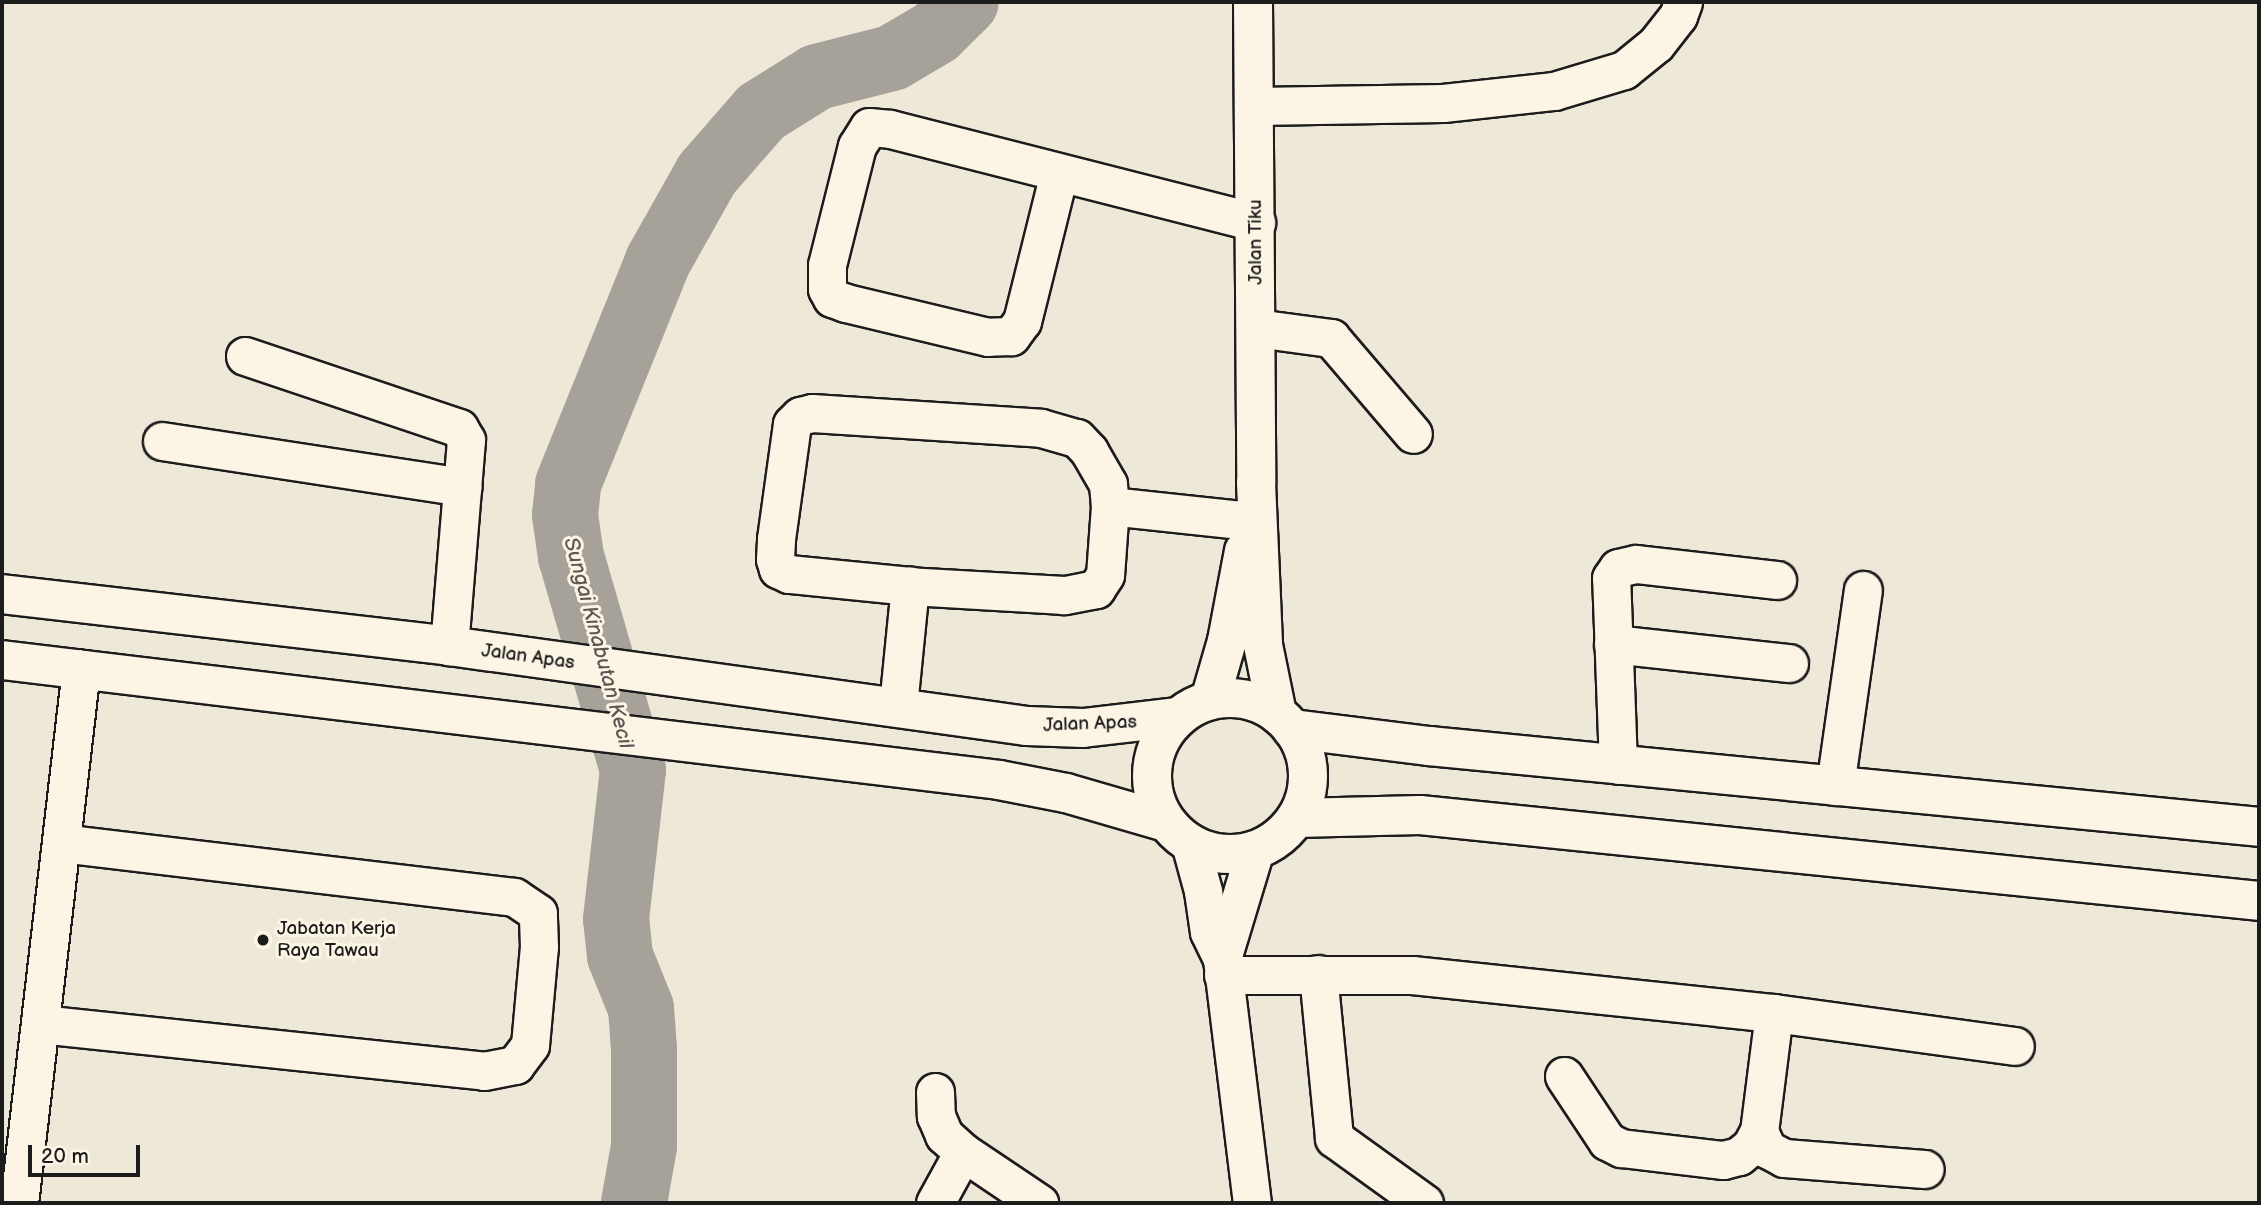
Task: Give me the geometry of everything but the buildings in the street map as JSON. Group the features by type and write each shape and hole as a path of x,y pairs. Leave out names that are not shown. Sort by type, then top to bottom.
{"main road":[{"name":"Jalan Tiku","path":"1253,2 1256,483 1263,645 1285,721"},
{"name":"Jalan Tiku","path":"1194,708 1227,641 1256,483"},
{"name":"Jalan Apas","path":"2,594 449,646 898,706 1027,726 1083,729 1194,708"},
{"path":"2,660 568,726 999,780 1066,793 1178,833 1210,851 1233,854 1255,850 1271,843 1296,818 1306,796 1308,773 1304,750 1285,721 1256,702 1233,698 1194,708 1163,735 1154,756 1151,779 1156,802 1178,833"},
{"path":"1285,721 1618,765 2259,827"},
{"path":"1296,818 1420,815 2259,901"}],"street":[{"path":"1255,106 1443,103 1554,91 1624,70 1656,44 1678,16 1683,2"},
{"path":"1059,173 1022,321 1011,336 988,337 846,303 832,298 827,289 827,265 857,146 870,127 890,129 1256,222"},
{"path":"1256,328 1331,338 1413,434"},
{"path":"245,356 459,428 466,440 449,646"},
{"path":"812,413 1041,428 1061,433 1077,439 1089,451 1108,484 1110,506 1105,575 1096,589 1063,595 910,586 789,574 778,569 776,539 792,424 800,416 812,413"},
{"path":"162,441 462,487"},
{"path":"1110,506 1250,521"},
{"path":"1618,765 1611,578 1618,568 1636,564 1777,580"},
{"path":"898,706 910,586"},
{"path":"1836,786 1863,590"},
{"path":"1613,644 1789,663"},
{"path":"19,1203 81,669"},
{"path":"1178,833 1203,891 1209,932 1223,967 1253,1202"},
{"path":"40,1024 484,1071 515,1065 530,1045 538,913 514,897 61,843"},
{"path":"1223,967 1255,850"},
{"path":"1223,967 1318,974 1412,975 1774,1013 2015,1046"},
{"path":"1318,974 1334,1138 1424,1203"},
{"path":"1564,1076 1607,1141 1621,1148 1723,1160 1739,1156 1751,1146 1759,1131 1774,1013"},
{"path":"935,1092 936,1116 944,1135 963,1152 1039,1203"},
{"path":"1759,1131 1767,1149 1784,1158 1925,1169"},
{"path":"935,1203 963,1152"}],"waterway":[{"name":"Sungai Kinabutan Kecil","path":"634,1203 644,1146 644,1049 641,1008 620,956 616,919 633,770 571,557 565,515 568,484 658,261 707,174 761,112 817,77 892,58 936,32 966,2"}],"place":[{"name":"Jabatan Kerja Raya Tawau","path":"263,940"}]}
